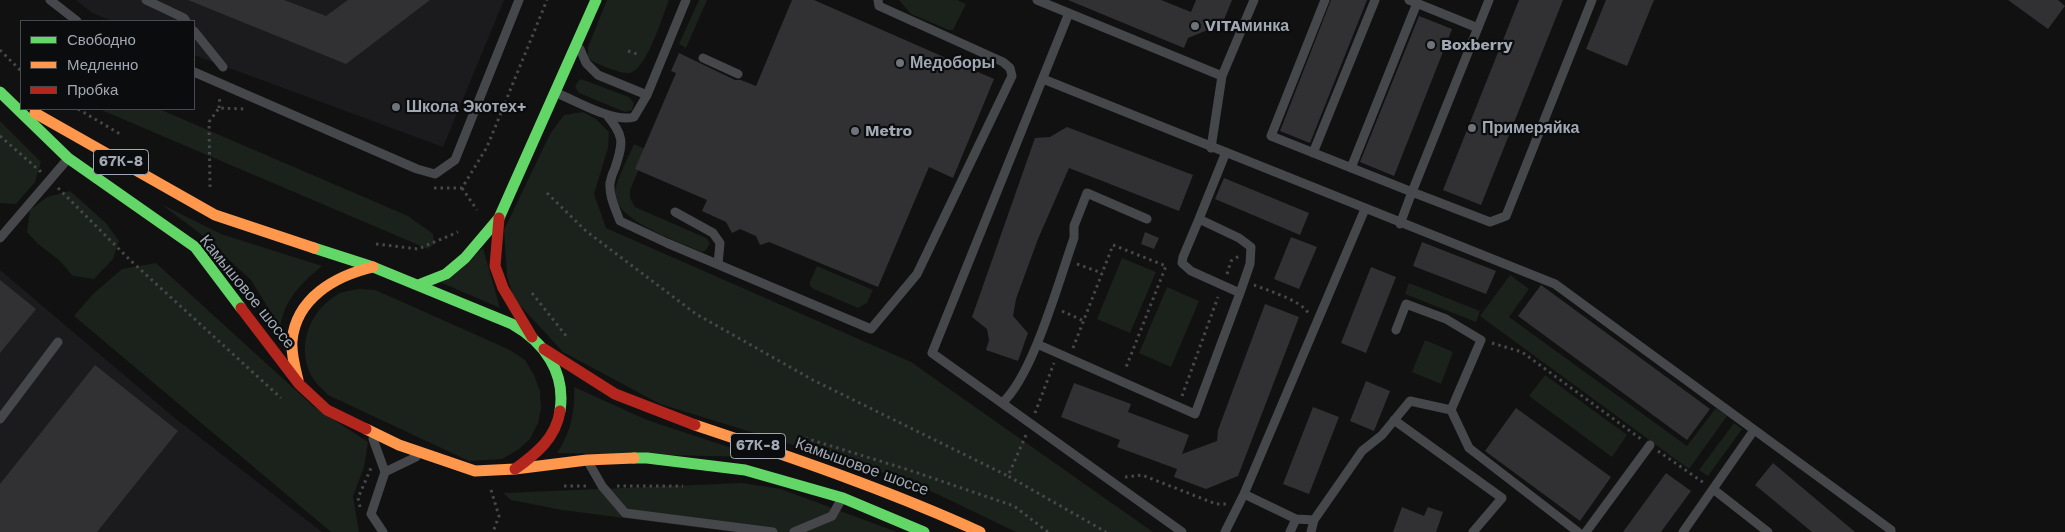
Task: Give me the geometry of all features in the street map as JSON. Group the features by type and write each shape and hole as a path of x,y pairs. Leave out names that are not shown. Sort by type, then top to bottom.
{"main road":[{"path":"418,285 446,274 465,258 499,218 596,0"},
{"name":"Камышовое шоссе","path":"1,93 20,104"},
{"name":"Камышовое шоссе","path":"1,93 68,158 194,247 299,384 328,410 371,431 422,454 475,471 515,469 587,460 647,458 745,470 843,498 924,532"},
{"name":"Камышовое шоссе","path":"30,110 215,215 373,267 512,324 532,337 543,348 615,394 683,422 781,454 934,511 980,532"},
{"path":"499,218 495,266 502,288 532,337"},
{"name":"Камышовое шоссе","path":"299,384 294,365 292,343 295,325 305,306 335,279 353,271 373,267"},
{"name":"Камышовое шоссе","path":"515,469 533,455 545,442 555,428 561,408 562,385 554,366 543,348"}],"lane":[{"path":"50,0 76,20"},
{"path":"146,0 185,20"},
{"path":"195,72 417,169 435,174 455,160 519,0"},
{"path":"556,93 606,114 622,118 634,117 647,95 686,0"},
{"path":"606,114 618,129 622,139 610,182 611,199 620,220 667,243 871,329 917,274 1012,76 1010,68 1003,62 879,6 878,0"},
{"path":"1037,0 1222,76"},
{"path":"1211,148 1222,76 1254,0"},
{"path":"1325,0 1271,136 1490,222 1506,216 1592,0"},
{"path":"1313,153 1374,0"},
{"path":"1400,224 1489,0"},
{"path":"1351,168 1413,2 1478,28"},
{"path":"1070,14 932,353 1182,532"},
{"path":"195,31 224,67"},
{"path":"578,42 586,64 598,75 647,95"},
{"path":"702,58 738,74"},
{"path":"1043,79 1400,224 1554,284 1891,530 1891,532"},
{"path":"1226,152 1182,263 1191,271 1240,294"},
{"path":"0,238 68,158"},
{"path":"1002,403 1012,395 1037,344 1067,260 1074,238 1074,226 1087,193 1147,219"},
{"path":"1225,532 1244,494 1365,209"},
{"path":"675,212 713,233 720,243 718,264"},
{"path":"1037,344 1195,414 1240,294 1252,256 1251,247 1239,238 1199,219"},
{"path":"1396,330 1406,304 1446,319 1482,340 1451,410 1469,448 1578,532"},
{"path":"0,419 58,342"},
{"path":"1311,532 1314,520 1362,451 1382,435 1410,401 1451,410"},
{"path":"1394,420 1502,498 1473,532"},
{"path":"1683,532 1754,430"},
{"path":"371,431 384,472 371,514 383,532"},
{"path":"1586,532 1650,445"},
{"path":"384,472 422,454"},
{"path":"587,460 602,486 626,514 772,532"},
{"path":"1713,489 1768,532"},
{"path":"1244,494 1296,519 1314,520"},
{"path":"794,532 832,516 843,498"},
{"path":"1290,532 1296,519"}],"path":[{"path":"462,188 487,147 548,0"},
{"path":"0,50 20,70"},
{"path":"628,50 637,54"},
{"path":"202,187 210,192 209,122 214,112 219,108 241,108 250,112"},
{"path":"80,110 124,136"},
{"path":"0,136 50,180 130,260 283,400"},
{"path":"433,188 462,188"},
{"path":"462,188 477,210"},
{"path":"547,193 586,231 696,314 813,380 1008,476 1106,532"},
{"path":"473,216 481,202"},
{"path":"372,243 418,249 464,229"},
{"path":"1069,358 1113,245 1166,266 1121,381"},
{"path":"1178,406 1231,261 1251,247"},
{"path":"1067,260 1102,273"},
{"path":"1245,280 1297,303 1307,310 1309,316"},
{"path":"530,289 546,312 569,339"},
{"path":"1050,306 1084,320"},
{"path":"1482,340 1522,352 1713,489"},
{"path":"1008,476 1058,353"},
{"path":"804,438 910,470 1014,506 1048,532"},
{"path":"1111,481 1128,476 1142,475 1216,504 1228,504 1232,500"},
{"path":"556,486 691,486"},
{"path":"493,532 499,516 491,488 500,487"}],"shaded area":[{"name":"Школа Экотех+","path":"76,0 504,0 443,147 195,55 195,20 110,20 92,13"},
{"path":"607,0 669,0 648,53 642,63 629,73 614,70 588,59 588,47"},
{"path":"699,0 707,0 686,48 679,44"},
{"path":"899,0 957,0 966,4 953,30 949,30 911,14"},
{"path":"581,79 629,97 634,103 632,110 625,112 579,93 575,87"},
{"path":"101,110 161,110 408,216 433,234 434,244 428,249"},
{"path":"583,112 596,119 609,132 608,148 594,194 606,228 911,362 1153,532 1016,532 910,481 660,404 563,352 514,299 507,276 504,230 550,134 564,115"},
{"path":"0,121 41,162 35,182 16,204 0,203"},
{"path":"634,144 647,150 630,190 630,198 635,207 706,238 710,243 706,250 702,252 638,223 619,205 615,191"},
{"path":"70,191 106,223 119,241 113,259 94,279 73,276 59,260 38,244 27,232 30,210 47,197"},
{"path":"161,204 221,234 322,266 300,286 290,300 282,317 280,327 251,280 202,235"},
{"path":"483,248 500,308 440,282"},
{"path":"1122,258 1156,272 1130,333 1097,319"},
{"path":"156,263 313,406 368,442 364,467 353,496 359,532 331,532 74,316 93,294 122,269"},
{"path":"817,266 873,290 867,303 858,308 814,289 810,286 810,282"},
{"path":"0,270 176,419 322,532 0,532"},
{"path":"1510,275 1529,289 1509,317 1687,446 1716,408 1727,416 1689,469 1480,316"},
{"path":"1409,283 1480,311 1476,322 1405,294"},
{"path":"1167,287 1199,301 1171,367 1139,353"},
{"path":"359,289 375,290 510,350 525,360 534,375 540,391 541,408 538,423 530,439 519,449 502,459 469,461 328,395 315,381 309,371 306,360 306,337 315,316 330,299 340,293"},
{"path":"1425,340 1453,352 1441,384 1412,372"},
{"path":"1545,375 1627,435 1612,457 1529,396"},
{"path":"574,387 647,420 759,457 557,453 566,437 571,422 574,405"},
{"path":"1734,423 1742,429 1708,476 1699,470"},
{"path":"742,483 781,489 897,532 733,532 562,510 511,500 503,493"}],"building":[{"path":"188,0 284,0 326,16 348,0 430,0 346,64"},
{"name":"Metro","path":"792,0 814,0 994,79 953,178 929,167 878,287 769,242 760,245 756,236 740,229 732,233 726,222 702,211 707,200 635,169 676,73 671,71 679,53 735,80 741,80 756,86"},
{"path":"1068,0 1161,0 1191,12 1196,0 1232,0 1219,32 1210,29 1188,38 1184,48"},
{"path":"1331,0 1367,0 1310,143 1280,131"},
{"path":"1519,0 1563,0 1481,205 1443,190"},
{"path":"1606,0 1654,0 1627,66 1586,49"},
{"path":"2008,0 2058,0 2065,6 2048,29"},
{"path":"1419,16 1452,29 1394,176 1360,162"},
{"path":"1067,127 1193,175 1179,211 1069,168 1038,239 1016,299 1013,316 1028,333 1018,361 986,350 989,340 987,329 972,317 1035,138 1050,137"},
{"path":"1224,178 1309,213 1300,235 1215,199"},
{"path":"1145,232 1159,238 1154,249 1141,244"},
{"path":"1291,237 1317,247 1299,289 1274,279"},
{"path":"1422,242 1496,271 1486,294 1413,266"},
{"path":"1371,267 1396,277 1366,353 1341,343"},
{"path":"0,280 36,309 0,353"},
{"path":"1541,285 1710,409 1687,440 1518,316"},
{"path":"1265,304 1299,317 1238,476 1206,489 1174,477 1177,469 1117,447 1120,440 1061,417 1074,383 1131,404 1128,412 1189,435 1182,454 1217,441 1218,430"},
{"path":"95,365 178,431 97,532 0,532 0,484"},
{"path":"1366,381 1390,391 1374,431 1350,421"},
{"path":"1313,407 1339,417 1309,494 1283,484"},
{"path":"1516,408 1611,477 1580,521 1485,451"},
{"path":"1773,463 1855,532 1812,532 1755,485"},
{"path":"1666,473 1691,491 1661,532 1623,532"},
{"path":"1402,507 1424,516 1428,507 1443,512 1436,532 1393,532"}],"traffic: fast":[{"path":"418,285 446,274 465,258 499,218 596,0"},
{"path":"0,92 68,158 195,247 241,308"},
{"path":"314,248 373,267 512,324 523,331 543,349 556,371 560,383 560,411"},
{"path":"634,458 745,470 843,498 924,532"}],"traffic: slow":[{"path":"35,113 215,215 314,248"},
{"path":"298,380 292,341 295,326 301,313 309,301 332,283 345,276 373,267"},
{"path":"695,425 875,488 980,532"},
{"path":"366,429 399,445 475,471 515,469 587,460 634,458"}],"traffic: jam":[{"path":"499,218 495,266 503,288 532,337"},
{"path":"241,308 299,384 327,410 366,429"},
{"path":"544,349 615,394 695,425"},
{"path":"515,469 537,451 550,437 558,421 560,411"}],"place":[{"name":"VITAминка","path":"1195,26"},
{"name":"Boxberry","path":"1431,45"},
{"name":"Медоборы","path":"900,63"},
{"name":"Школа Экотех+","path":"396,107"},
{"name":"Примеряйка","path":"1472,128"},
{"name":"Metro","path":"855,131"}]}
